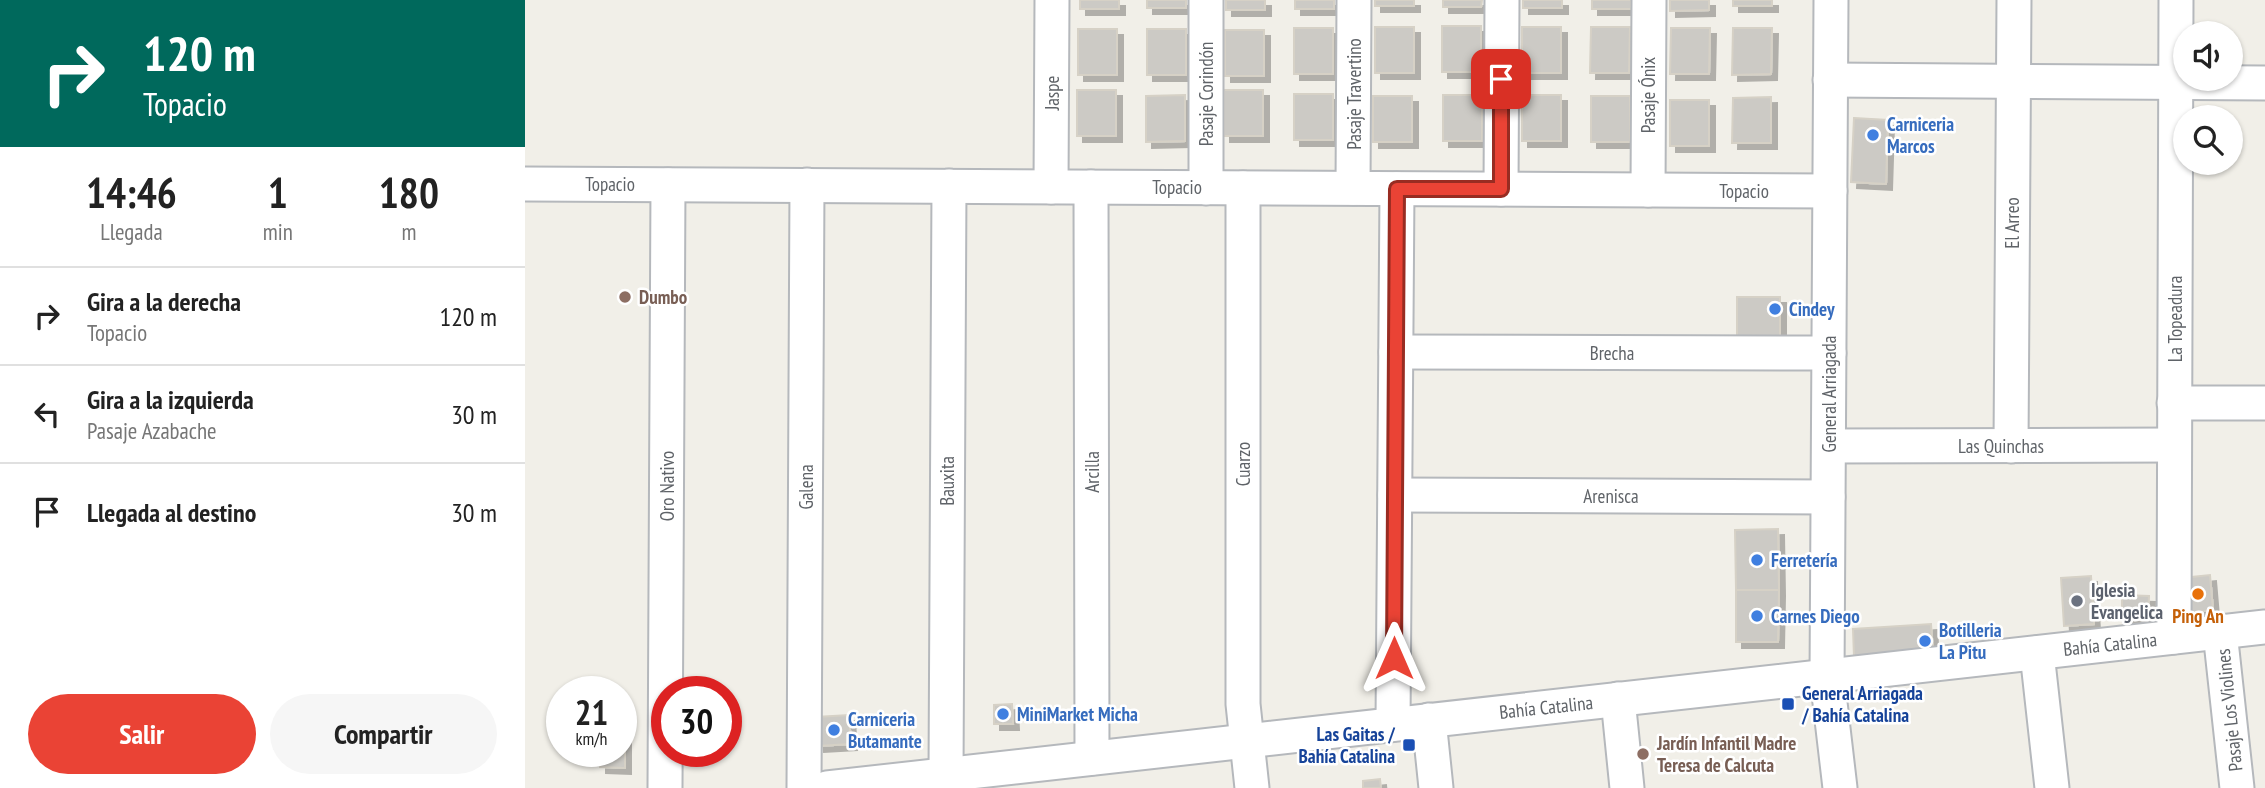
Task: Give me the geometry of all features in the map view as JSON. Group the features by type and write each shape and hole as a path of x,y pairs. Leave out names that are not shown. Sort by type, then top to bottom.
{"street":[{"name":"Jaspe","path":"1051,187 1052,0"},
{"name":"Pasaje Corindón","path":"1206,0 1206,188"},
{"name":"Pasaje Travertino","path":"1353,188 1354,0"},
{"path":"1501,189 1502,0"},
{"name":"Pasaje Ónix","path":"1648,190 1649,0"},
{"name":"General Arriagada","path":"1831,0 1827,677 1840,788"},
{"name":"El Arreo","path":"2011,446 2014,0"},
{"name":"La Topeadura","path":"2176,0 2176,21"},
{"path":"1831,80 2173,82"},
{"path":"2243,83 2265,83"},
{"name":"La Topeadura","path":"2174,637 2175,91"},
{"name":"Topacio","path":"525,184 1830,191"},
{"name":"Oro Nativo","path":"664,788 669,185"},
{"name":"Galena","path":"804,788 807,185"},
{"name":"Bauxita","path":"946,775 949,186"},
{"name":"Arcilla","path":"1091,187 1093,758"},
{"name":"Cuarzo","path":"1243,188 1243,704 1252,788"},
{"path":"1393,724 1397,189"},
{"name":"Brecha","path":"1396,352 1829,353"},
{"path":"2175,403 2265,403"},
{"name":"Las Quinchas","path":"1829,446 2174,446"},
{"name":"Arenisca","path":"1395,495 1828,497"},
{"name":"Bahía Catalina","path":"827,788 946,775 1061,775 1093,758 2265,627"},
{"name":"Pasaje Los Violines","path":"2220,632 2237,788"},
{"path":"2037,653 2052,788"},
{"path":"1619,699 1627,788"},
{"path":"1429,720 1436,788"}],"building":[{"path":"1080,0 1119,0 1119,9 1080,9"},
{"path":"1147,0 1186,0 1186,8 1147,8"},
{"path":"1226,0 1265,0 1265,10 1226,10"},
{"path":"1295,0 1334,0 1334,9 1295,9"},
{"path":"1375,0 1414,0 1414,6 1375,6"},
{"path":"1443,0 1482,0 1481,7 1443,7"},
{"path":"1523,0 1562,0 1562,8 1523,8"},
{"path":"1592,0 1631,0 1631,9 1592,9"},
{"path":"1670,0 1709,0 1709,10 1670,11"},
{"path":"1733,0 1772,0 1772,6 1733,6"},
{"path":"1442,26 1481,26 1481,72 1442,72"},
{"path":"1375,27 1414,27 1414,73 1375,73"},
{"path":"1522,27 1561,27 1561,73 1522,73"},
{"path":"1591,27 1630,27 1629,73 1590,73"},
{"path":"1294,28 1333,28 1333,74 1294,74"},
{"path":"1671,28 1710,28 1709,74 1670,74"},
{"path":"1733,28 1772,28 1771,74 1732,75"},
{"path":"1078,29 1117,29 1117,75 1078,75"},
{"path":"1147,29 1186,29 1186,75 1147,75"},
{"path":"1225,30 1264,30 1264,76 1225,76"},
{"path":"1077,90 1116,90 1116,136 1077,136"},
{"path":"1224,90 1263,90 1263,136 1224,136"},
{"path":"1294,94 1333,94 1333,140 1294,140"},
{"path":"1185,95 1185,141 1146,142 1146,96"},
{"path":"1443,95 1482,95 1482,141 1443,141"},
{"path":"1522,95 1561,95 1561,141 1522,141"},
{"path":"1373,96 1412,96 1412,142 1373,142"},
{"path":"1591,96 1630,96 1630,142 1591,142"},
{"path":"1771,97 1771,143 1732,143 1733,98"},
{"path":"1670,100 1709,100 1709,146 1670,146"},
{"path":"1854,118 1888,120 1886,184 1851,182"},
{"path":"1737,297 1780,297 1780,343 1737,342"},
{"name":"Ferretería","path":"1778,529 1779,590 1736,590 1735,530"},
{"name":"Ping An","path":"2210,575 2213,610 2185,613 2182,578"},
{"name":"Iglesia Evangelica","path":"2091,576 2094,624 2064,626 2061,578"},
{"name":"Carnes Diego","path":"1736,590 1779,590 1778,642 1736,642"},
{"path":"2122,595 2149,596 2148,620 2122,620"},
{"path":"1931,624 1933,652 1854,657 1853,629"},
{"name":"MiniMarket Micha","path":"1012,704 1013,724 994,724 994,705"},
{"name":"Carniceria Butamante","path":"849,715 851,744 818,746 816,717"},
{"path":"1380,779 1381,788 1363,788 1363,781"}],"place":[{"name":"Carniceria Marcos","path":"1873,135"},
{"name":"Dumbo","path":"625,297"},
{"name":"Cindey","path":"1775,309"},
{"name":"Ferretería","path":"1757,560"},
{"name":"Ping An","path":"2198,594"},
{"name":"Iglesia Evangelica","path":"2077,601"},
{"name":"Carnes Diego","path":"1757,616"},
{"name":"Botilleria La Pitu","path":"1925,641"},
{"name":"General Arriagada / Bahía Catalina","path":"1788,704"},
{"name":"MiniMarket Micha","path":"1003,714"},
{"name":"Carniceria Butamante","path":"834,730"},
{"name":"Las Gaitas / Bahía Catalina","path":"1409,745"},
{"name":"Jardín Infantil Madre Teresa de Calcuta","path":"1643,754"}],"route":[{"path":"1394,658 1397,189 1501,189 1501,79"}]}
